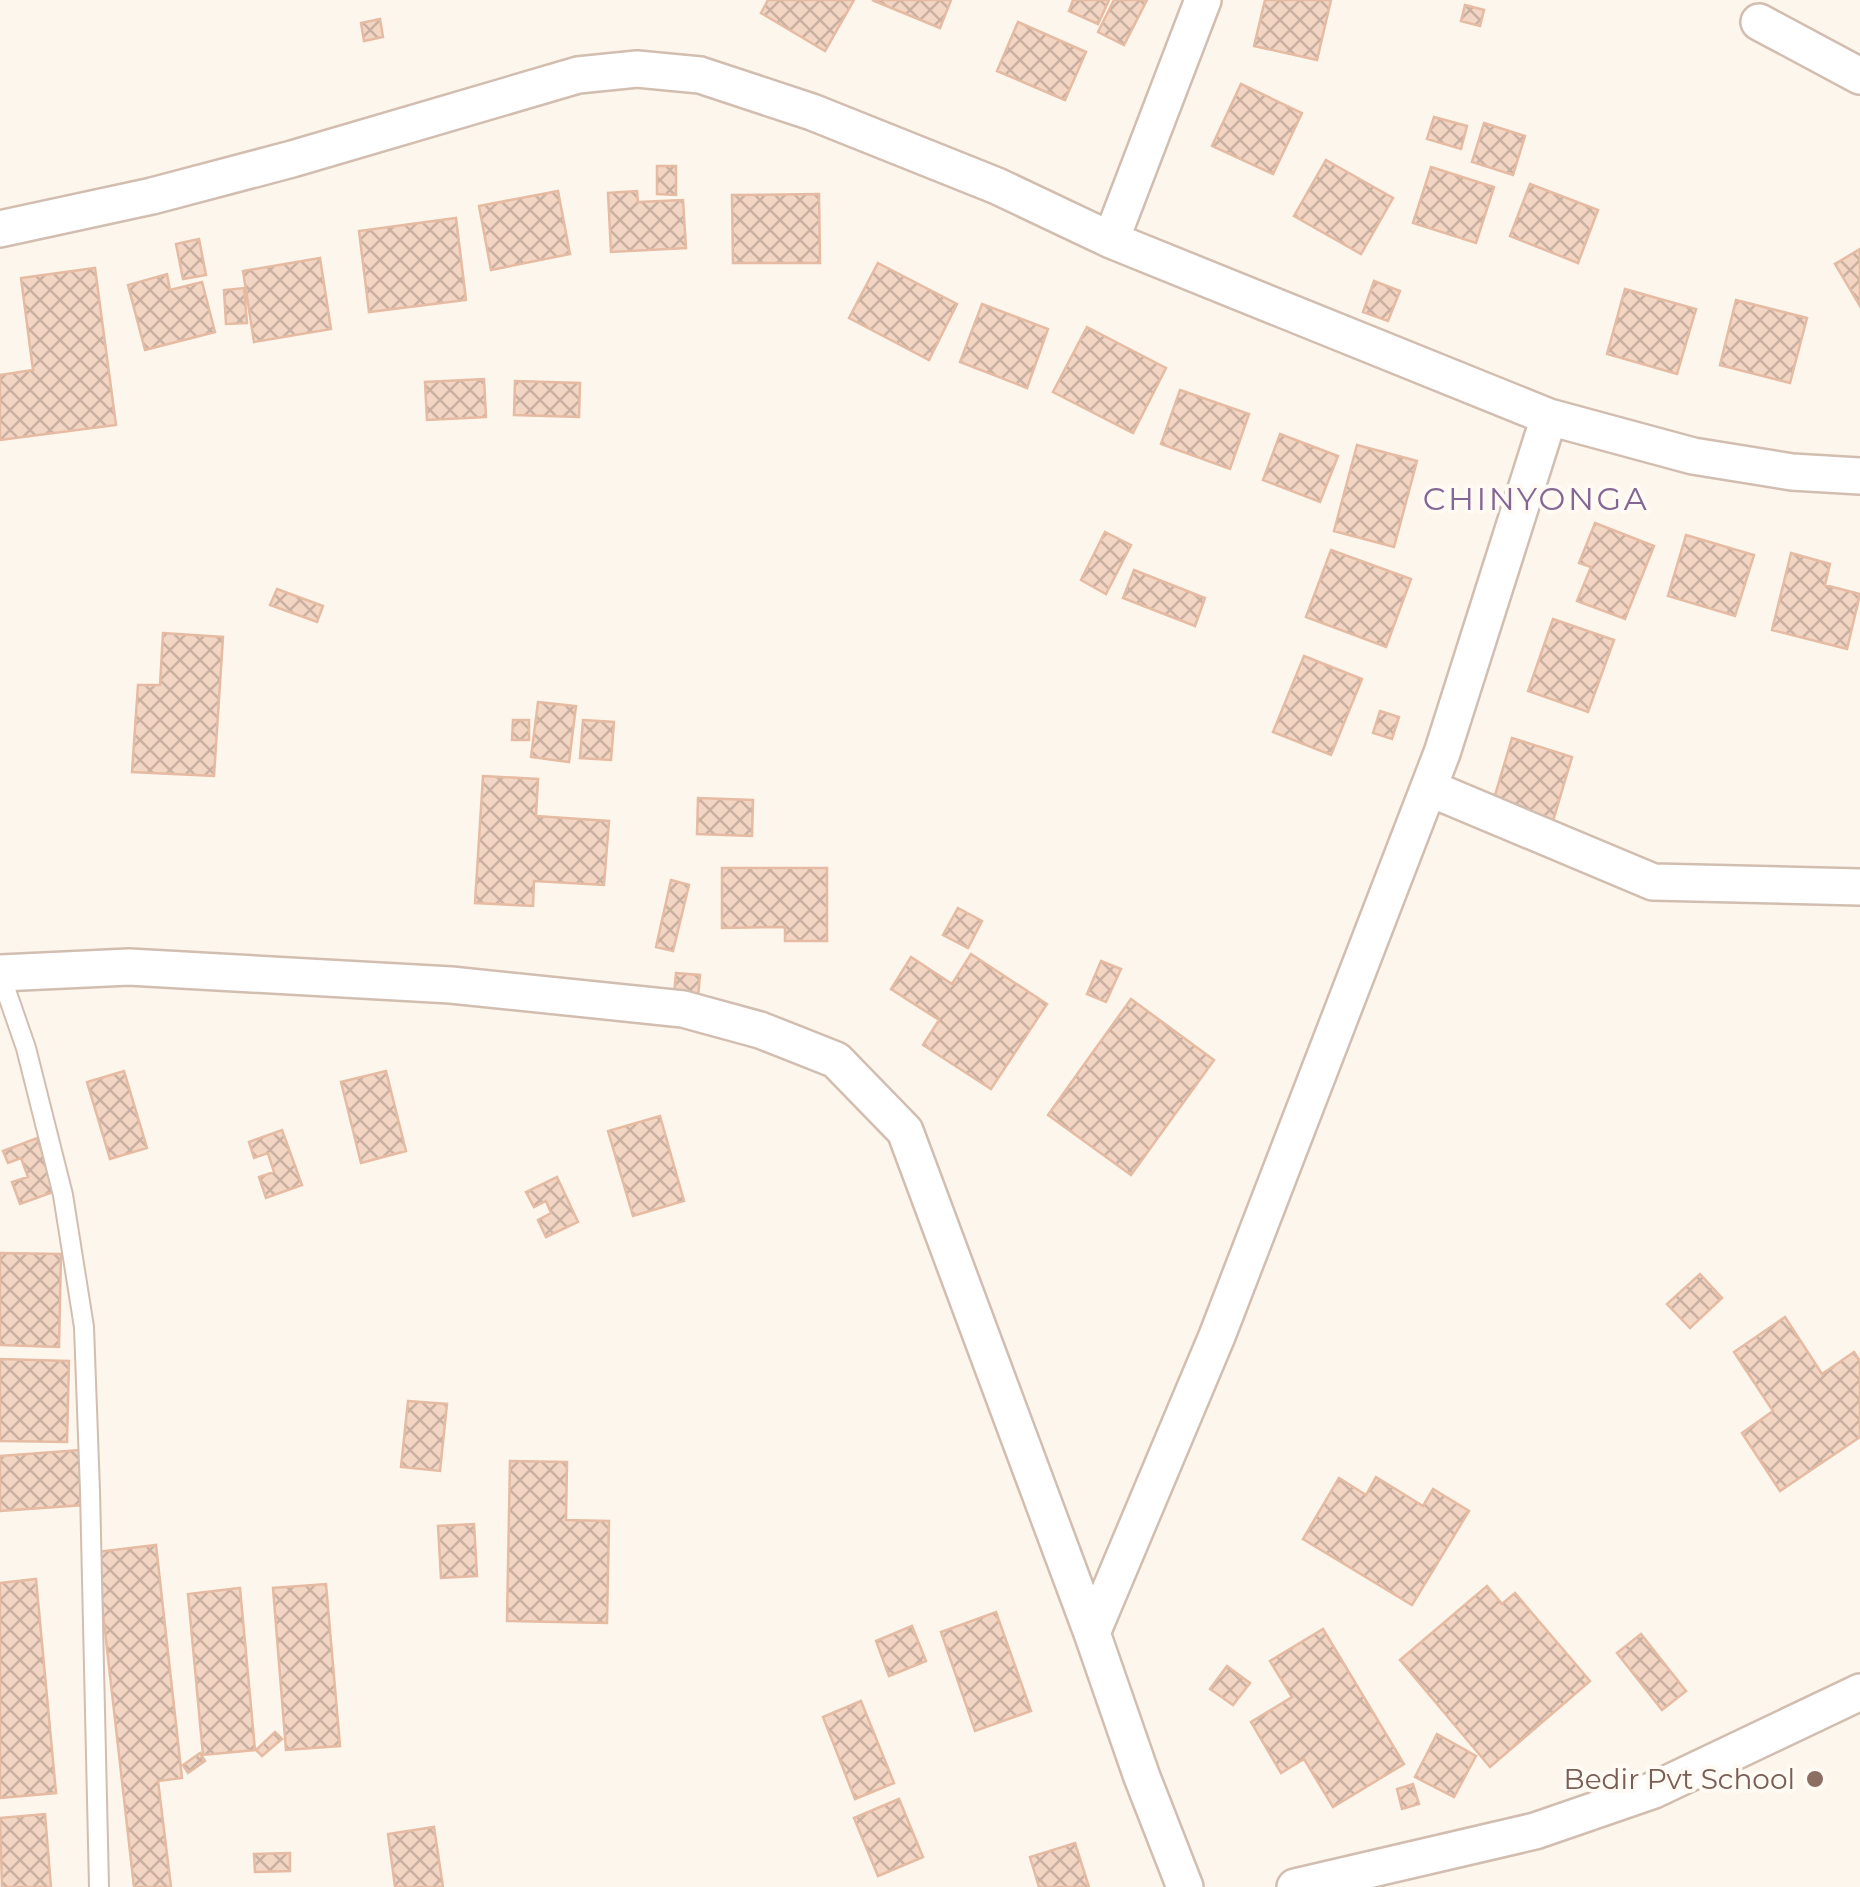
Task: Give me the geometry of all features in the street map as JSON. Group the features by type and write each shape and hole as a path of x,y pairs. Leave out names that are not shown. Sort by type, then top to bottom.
{"street":[{"path":"1111,240 1203,0"},
{"path":"1759,22 1860,76"},
{"path":"0,229 152,196 292,159 578,75 637,70 700,75 812,112 997,186 1111,240 1549,417 1692,456 1792,472 1860,476"},
{"path":"1092,1633 1217,1336 1442,752 1549,417"},
{"path":"1428,788 1653,882 1860,887"},
{"path":"0,973 129,967 451,985 684,1009 760,1030 836,1060 906,1130 1185,1887"},
{"path":"1295,1887 1535,1830 1637,1796 1860,1692"}],"lane":[{"path":"0,973 26,1048 63,1195 84,1327 99,1887"}],"building":[{"path":"768,0 854,0 825,51 761,13"},
{"path":"872,0 951,0 940,28"},
{"path":"1073,0 1109,0 1098,24 1069,11"},
{"path":"1114,0 1147,0 1124,45 1098,32"},
{"path":"1265,0 1331,0 1317,60 1254,46"},
{"path":"1465,5 1484,10 1480,26 1461,21"},
{"path":"380,19 383,37 364,41 361,23"},
{"path":"1018,22 1086,52 1065,100 997,71"},
{"path":"1241,84 1302,113 1273,174 1212,146"},
{"path":"1434,117 1467,126 1461,149 1427,139"},
{"path":"1484,123 1525,136 1513,175 1472,162"},
{"path":"1326,160 1393,198 1361,254 1294,216"},
{"path":"657,166 676,166 676,195 657,194"},
{"path":"1431,167 1494,187 1476,243 1413,223"},
{"path":"1530,184 1598,210 1578,263 1510,236"},
{"path":"558,191 570,254 491,270 479,206"},
{"path":"637,191 638,202 683,200 686,248 611,252 608,193"},
{"path":"819,194 820,263 733,263 732,195"},
{"path":"456,218 466,300 369,312 359,231"},
{"path":"199,239 206,275 183,279 176,244"},
{"path":"1860,249 1860,306 1835,264"},
{"path":"320,258 331,329 254,342 243,271"},
{"path":"878,263 957,304 929,360 849,318"},
{"path":"95,268 116,425 0,440 0,375 33,370 21,278"},
{"path":"167,274 170,290 202,282 215,332 145,350 128,285"},
{"path":"1374,281 1400,291 1388,321 1363,312"},
{"path":"244,288 247,323 226,324 224,290"},
{"path":"1625,289 1696,309 1677,374 1607,354"},
{"path":"1736,300 1807,318 1790,383 1720,365"},
{"path":"982,304 1048,329 1027,388 960,362"},
{"path":"1087,327 1166,368 1133,433 1053,392"},
{"path":"484,379 486,417 427,420 425,382"},
{"path":"515,381 580,383 579,417 514,415"},
{"path":"1180,390 1249,414 1230,469 1161,444"},
{"path":"1280,434 1338,456 1320,502 1263,480"},
{"path":"1357,445 1417,461 1394,547 1334,531"},
{"path":"1595,523 1654,546 1625,619 1577,601 1591,567 1579,563"},
{"path":"1105,532 1131,545 1106,594 1081,580"},
{"path":"1686,535 1754,555 1735,616 1668,596"},
{"path":"1331,550 1411,579 1386,647 1306,617"},
{"path":"1791,553 1830,564 1825,585 1860,594 1847,649 1772,630"},
{"path":"1134,570 1205,598 1195,626 1123,598"},
{"path":"277,589 323,606 317,622 270,605"},
{"path":"1553,619 1614,640 1588,712 1528,691"},
{"path":"163,633 223,637 214,776 132,772 138,685 160,685"},
{"path":"1304,656 1362,679 1331,755 1273,732"},
{"path":"538,702 576,706 569,762 531,757"},
{"path":"1380,711 1399,717 1392,739 1373,733"},
{"path":"513,720 529,720 529,740 512,740"},
{"path":"583,720 614,722 611,760 580,758"},
{"path":"1512,738 1572,757 1553,821 1493,802"},
{"path":"483,776 538,779 536,816 609,821 604,885 534,881 533,906 475,903"},
{"path":"698,798 753,800 752,836 697,834"},
{"path":"722,868 827,868 827,941 785,941 785,927 722,928"},
{"path":"671,880 689,885 673,951 656,947"},
{"path":"958,908 982,921 968,948 943,935"},
{"path":"971,954 1047,1004 991,1089 923,1045 939,1020 891,989 911,957 952,984"},
{"path":"1101,961 1121,969 1106,1002 1087,994"},
{"path":"676,973 700,975 698,997 674,994"},
{"path":"1131,999 1214,1060 1131,1175 1048,1115"},
{"path":"124,1071 147,1148 110,1159 87,1082"},
{"path":"386,1071 406,1151 361,1163 341,1082"},
{"path":"660,1116 684,1201 633,1216 608,1131"},
{"path":"282,1130 302,1185 266,1198 259,1177 274,1172 268,1153 254,1158 249,1142"},
{"path":"37,1138 56,1191 20,1204 12,1182 28,1177 21,1158 8,1163 3,1151"},
{"path":"557,1177 578,1222 546,1237 538,1220 551,1213 546,1201 534,1207 526,1192"},
{"path":"0,1253 61,1254 59,1347 0,1345"},
{"path":"1700,1274 1722,1298 1690,1328 1667,1304"},
{"path":"1785,1317 1822,1374 1854,1352 1860,1361 1860,1437 1780,1491 1742,1433 1773,1411 1734,1352"},
{"path":"0,1359 69,1361 67,1442 0,1441"},
{"path":"408,1401 447,1404 440,1471 401,1467"},
{"path":"80,1450 84,1505 0,1511 0,1456"},
{"path":"510,1461 567,1462 566,1520 609,1521 607,1623 507,1621"},
{"path":"1376,1477 1423,1506 1433,1489 1469,1511 1412,1605 1303,1539 1339,1478 1366,1495"},
{"path":"474,1524 477,1576 441,1578 438,1526"},
{"path":"156,1545 182,1778 158,1781 171,1887 134,1887 96,1552"},
{"path":"36,1579 56,1793 0,1798 0,1583"},
{"path":"326,1584 340,1746 286,1750 273,1588"},
{"path":"1487,1586 1502,1604 1515,1593 1590,1681 1490,1767 1400,1660"},
{"path":"240,1588 255,1750 203,1755 188,1594"},
{"path":"996,1612 1031,1711 975,1731 941,1632"},
{"path":"912,1626 926,1661 889,1676 876,1641"},
{"path":"1323,1629 1404,1764 1333,1807 1304,1759 1281,1773 1251,1722 1292,1697 1270,1661"},
{"path":"1641,1634 1686,1691 1662,1710 1617,1653"},
{"path":"1227,1666 1250,1683 1233,1705 1210,1689"},
{"path":"861,1701 894,1783 855,1799 823,1717"},
{"path":"275,1732 282,1739 262,1756 256,1750"},
{"path":"1437,1734 1476,1756 1454,1797 1415,1777"},
{"path":"200,1753 205,1761 188,1773 183,1765"},
{"path":"1413,1784 1419,1804 1402,1809 1397,1789"},
{"path":"899,1799 923,1857 878,1876 854,1818"},
{"path":"45,1814 51,1887 2,1887 0,1818"},
{"path":"434,1827 443,1887 395,1887 388,1834"},
{"path":"1075,1843 1089,1887 1039,1887 1030,1857"},
{"path":"290,1853 290,1871 255,1872 254,1854"}],"place":[{"name":"Bedir Pvt School","path":"1815,1779"}],"district":[{"name":"CHINYONGA","path":"1536,498"}]}
